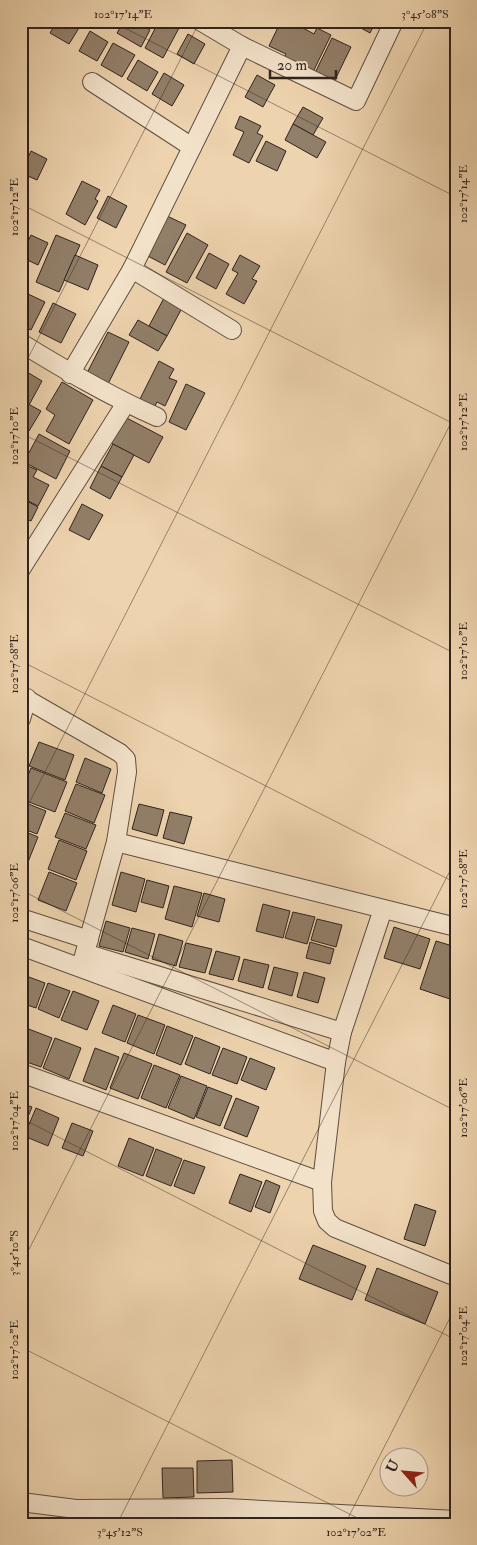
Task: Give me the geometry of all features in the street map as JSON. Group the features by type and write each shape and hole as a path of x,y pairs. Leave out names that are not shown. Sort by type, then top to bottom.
{"street":[{"path":"200,21 242,46 356,101 394,21"},
{"path":"70,374 132,269 242,46"},
{"path":"92,82 192,146"},
{"path":"132,269 232,330"},
{"path":"21,343 70,374 157,417"},
{"path":"21,569 126,403"},
{"path":"21,719 24,697 126,758 127,772 116,842 85,954"},
{"path":"116,842 456,927"},
{"path":"383,909 342,1032 336,1062 322,1182 323,1211 327,1221 335,1228 456,1277"},
{"path":"21,918 85,954 336,1062"},
{"path":"21,946 85,954 342,1032"},
{"path":"21,1073 322,1182"},
{"path":"21,1502 151,1516 226,1508 456,1520"}],"building":[{"path":"57,21 80,21 82,23 69,44 50,33"},
{"path":"124,21 148,21 145,27 150,30 141,47 117,33"},
{"path":"159,21 166,21 179,28 163,58 145,48"},
{"path":"281,21 290,21 314,34 317,28 331,35 313,72 284,57 286,54 269,46"},
{"path":"351,21 376,21 370,33"},
{"path":"90,31 108,42 97,61 79,51"},
{"path":"188,34 205,44 194,64 177,54"},
{"path":"332,38 351,47 333,84 314,75"},
{"path":"113,43 135,55 122,77 101,65"},
{"path":"138,60 158,72 147,91 127,79"},
{"path":"164,73 184,85 172,106 152,94"},
{"path":"257,75 275,85 263,107 245,97"},
{"path":"303,107 323,118 313,135 293,124"},
{"path":"240,116 261,126 257,133 263,136 249,163 233,155 244,132 235,128"},
{"path":"293,124 326,142 317,158 285,140"},
{"path":"266,141 286,151 277,171 256,161"},
{"path":"31,151 47,159 37,180 21,173"},
{"path":"82,181 100,190 95,199 98,201 85,225 66,214"},
{"path":"108,196 127,206 116,228 97,218"},
{"path":"165,215 186,225 165,265 144,254"},
{"path":"187,233 208,245 187,283 166,272"},
{"path":"31,235 48,243 38,265 21,257"},
{"path":"56,235 80,245 59,292 36,282"},
{"path":"209,253 229,264 216,289 196,278"},
{"path":"75,255 98,265 88,290 64,280"},
{"path":"240,255 260,266 252,279 257,281 244,304 226,294 238,273 232,270"},
{"path":"26,293 45,302 31,330 21,325 21,303"},
{"path":"164,298 182,308 167,336 149,326"},
{"path":"53,303 76,314 61,343 39,332"},
{"path":"138,320 167,336 158,351 129,335"},
{"path":"108,332 129,342 107,386 86,375"},
{"path":"159,361 174,369 169,378 177,381 165,406 157,402 154,408 139,401"},
{"path":"22,369 42,381 29,405 21,400"},
{"path":"62,382 93,400 69,444 46,431 55,415 46,409"},
{"path":"186,384 205,393 186,430 169,422"},
{"path":"21,400 41,411 29,431 21,426"},
{"path":"121,415 163,437 149,463 107,441"},
{"path":"39,434 70,451 56,479 24,462"},
{"path":"113,444 134,455 122,477 101,466"},
{"path":"21,463 37,470 33,477 49,485 38,506 21,497"},
{"path":"101,466 122,477 110,499 90,488"},
{"path":"21,498 38,507 31,521 22,517 21,519"},
{"path":"82,504 103,515 89,540 69,530"},
{"path":"39,742 74,755 65,780 29,766"},
{"path":"85,758 111,769 102,793 76,782"},
{"path":"31,768 67,782 55,812 21,799 21,793"},
{"path":"76,784 105,795 94,823 65,811"},
{"path":"21,801 46,811 37,834 21,828"},
{"path":"139,804 164,810 157,836 132,829"},
{"path":"170,812 192,817 184,844 163,838"},
{"path":"65,813 96,825 86,849 55,837"},
{"path":"21,830 38,837 28,862 21,859"},
{"path":"59,840 87,851 76,880 48,869"},
{"path":"21,868 27,870 21,883"},
{"path":"49,872 77,883 66,911 38,900"},
{"path":"121,872 145,879 136,912 112,905"},
{"path":"147,880 169,886 163,908 141,902"},
{"path":"174,886 202,893 192,927 165,919"},
{"path":"204,893 225,899 219,922 197,916"},
{"path":"263,904 290,911 283,938 256,931"},
{"path":"293,912 315,917 307,944 285,938"},
{"path":"317,919 342,925 336,947 311,940"},
{"path":"106,921 130,928 123,952 99,946"},
{"path":"394,927 430,939 420,969 384,958"},
{"path":"132,928 155,934 148,959 125,952"},
{"path":"159,934 183,941 176,966 152,959"},
{"path":"436,941 456,947 456,1001 420,989"},
{"path":"310,942 334,949 330,964 306,958"},
{"path":"186,943 212,949 205,973 179,967"},
{"path":"216,951 240,957 233,980 209,974"},
{"path":"244,959 269,965 263,988 238,981"},
{"path":"274,967 298,973 292,996 268,989"},
{"path":"304,972 325,978 318,1003 297,997"},
{"path":"21,974 45,983 36,1008 21,1003"},
{"path":"48,983 70,991 59,1018 38,1009"},
{"path":"73,991 99,1001 87,1030 61,1020"},
{"path":"113,1005 136,1014 125,1042 102,1033"},
{"path":"138,1015 165,1025 154,1054 127,1043"},
{"path":"167,1026 193,1036 181,1065 156,1055"},
{"path":"26,1028 52,1038 41,1067 21,1060 21,1041"},
{"path":"195,1037 220,1047 210,1074 185,1064"},
{"path":"55,1038 81,1048 69,1079 43,1068"},
{"path":"95,1048 119,1057 106,1090 83,1081"},
{"path":"223,1048 247,1057 237,1084 212,1075"},
{"path":"124,1053 152,1064 138,1099 110,1088"},
{"path":"250,1058 275,1068 266,1090 241,1080"},
{"path":"154,1065 180,1075 166,1108 141,1098"},
{"path":"181,1076 207,1086 194,1119 168,1108"},
{"path":"208,1087 232,1096 220,1126 196,1117"},
{"path":"236,1098 259,1107 247,1137 224,1128"},
{"path":"21,1103 32,1107 21,1134"},
{"path":"36,1108 59,1118 48,1146 24,1136"},
{"path":"72,1123 93,1131 83,1156 62,1148"},
{"path":"129,1138 154,1148 143,1176 118,1166"},
{"path":"156,1149 182,1159 171,1186 146,1176"},
{"path":"184,1160 205,1167 194,1194 174,1186"},
{"path":"240,1174 262,1182 251,1212 229,1203"},
{"path":"266,1180 280,1186 270,1213 255,1207"},
{"path":"415,1204 436,1211 425,1246 404,1239"},
{"path":"313,1245 366,1266 352,1300 299,1279"},
{"path":"377,1268 438,1292 425,1324 365,1300"},
{"path":"232,1460 233,1492 197,1493 197,1461"},
{"path":"162,1468 193,1468 194,1497 163,1498"}]}
